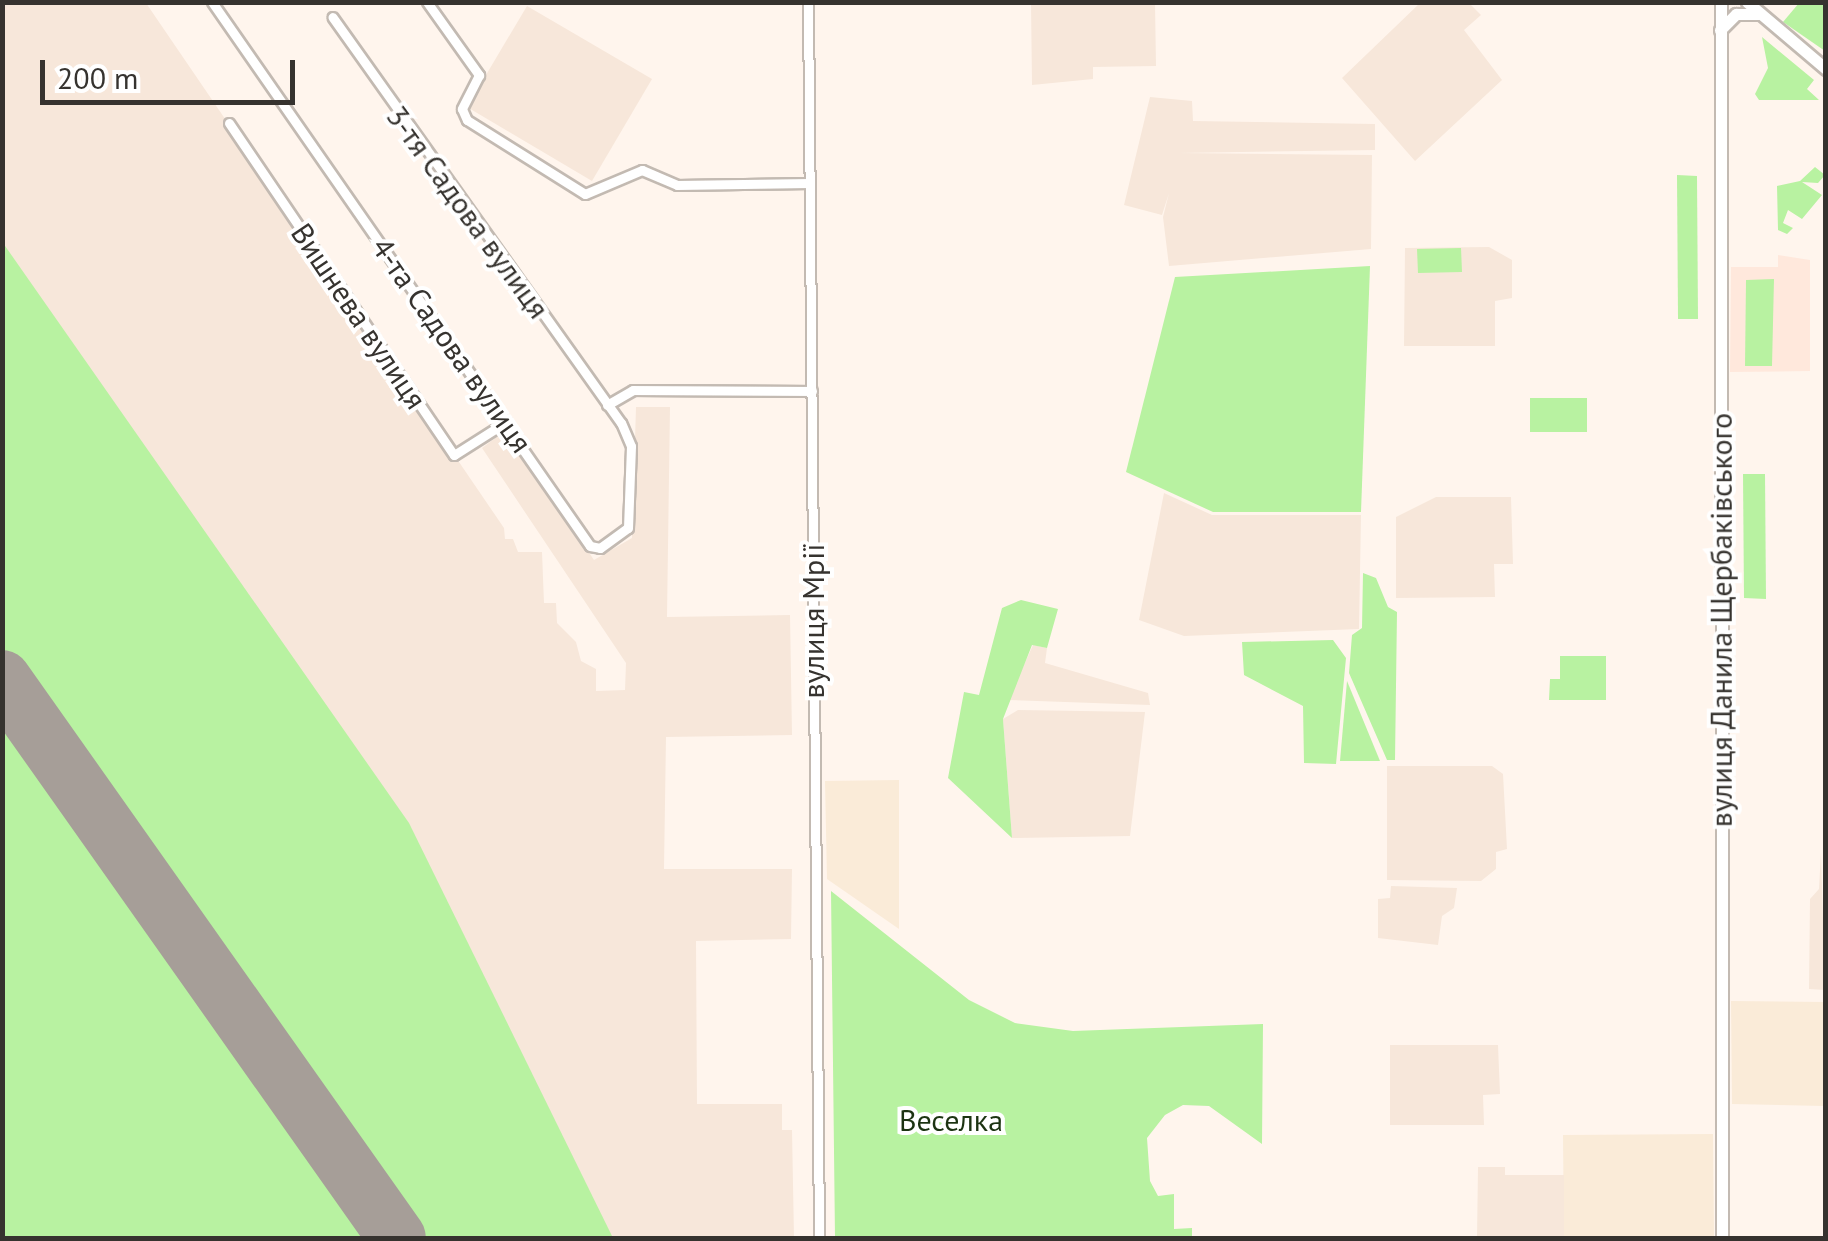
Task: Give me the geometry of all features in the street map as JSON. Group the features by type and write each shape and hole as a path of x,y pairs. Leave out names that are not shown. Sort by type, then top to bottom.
{"main road":[{"name":"вулиця Данила Щербаківського","path":"1721,2 1722,1238"},
{"path":"1747,2 1826,69"},
{"path":"1720,30 1736,14 1761,14"},
{"path":"1805,51 1826,59"}],"street":[{"name":"4-та Садова вулиця","path":"212,2 590,546 600,548 628,528 631,446 607,404"},
{"path":"428,2 479,76 462,109 471,124 586,194 642,170 677,185 810,182"},
{"name":"вулиця Мрії","path":"808,2 818,1238"},
{"name":"3-тя Садова вулиця","path":"332,17 607,404"},
{"name":"Вишнева вулиця","path":"229,123 454,455 506,422"},
{"path":"607,404 633,390 812,391"}],"shaded area":[{"path":"2,3 146,3 504,528 505,539 513,539 518,552 542,552 544,603 556,603 557,623 576,642 581,661 596,669 596,691 625,690 626,663 482,448 506,430 594,560 632,538 636,407 670,407 667,617 790,615 792,735 666,737 664,869 792,869 791,939 696,941 697,1104 782,1104 782,1130 792,1130 794,1238 3,1238"},
{"path":"1031,3 1155,3 1156,66 1093,67 1093,79 1032,85"},
{"path":"1420,3 1469,3 1481,15 1464,30 1502,80 1415,161 1342,78"},
{"path":"527,6 652,79 592,181 467,107"},
{"path":"1150,97 1192,101 1193,121 1375,124 1375,150 1179,153 1372,155 1371,249 1169,266 1163,217 1169,193 1162,215 1124,205"},
{"path":"1489,247 1512,260 1512,298 1495,301 1495,346 1404,346 1405,248"},
{"path":"1778,255 1810,260 1810,371 1730,372 1731,267 1778,267"},
{"path":"1164,493 1212,515 1361,515 1359,629 1184,636 1139,620"},
{"path":"1436,497 1511,497 1513,564 1494,564 1495,597 1396,598 1396,517"},
{"path":"1033,645 1047,648 1045,663 1148,693 1150,705 1008,700"},
{"path":"1018,710 1145,712 1130,836 1012,838 1003,719"},
{"path":"1387,766 1492,766 1503,774 1507,849 1496,852 1496,869 1481,881 1387,880"},
{"path":"899,780 899,929 827,879 825,781"},
{"path":"1821,852 1825,990 1809,989 1810,899 1819,889"},
{"path":"1391,886 1457,888 1454,908 1442,916 1438,945 1378,938 1378,899 1390,898"},
{"path":"1731,1001 1825,1002 1825,1106 1732,1104"},
{"path":"1390,1045 1498,1045 1500,1094 1483,1095 1484,1125 1390,1125"},
{"path":"1713,1134 1714,1238 1564,1238 1563,1135"},
{"path":"1478,1167 1505,1167 1505,1175 1564,1175 1564,1238 1477,1238"}],"green space":[{"path":"1799,3 1825,3 1825,51 1783,22"},
{"path":"1762,37 1814,80 1807,89 1819,100 1759,100 1755,94 1768,68"},
{"path":"1815,167 1825,175 1818,183 1802,182 1822,195 1802,219 1788,210 1783,223 1793,228 1787,234 1778,230 1777,186 1800,181"},
{"path":"1677,175 1697,176 1698,319 1678,319"},
{"path":"3,243 409,823 613,1238 3,1238"},
{"path":"1461,248 1462,272 1418,273 1417,249"},
{"path":"1370,266 1361,512 1213,512 1126,472 1175,277"},
{"path":"1774,279 1772,366 1745,366 1746,280"},
{"path":"1530,398 1587,398 1587,432 1530,432"},
{"path":"1743,474 1765,474 1766,599 1744,598"},
{"path":"1363,573 1376,578 1388,607 1397,612 1395,760 1387,760 1349,673 1352,635 1362,628"},
{"path":"1021,600 1058,609 1047,648 1032,645 1003,719 1012,838 948,778 964,692 979,695 1002,608"},
{"path":"1333,640 1346,658 1336,764 1304,763 1303,706 1244,675 1242,642"},
{"path":"1560,656 1606,656 1606,700 1549,700 1550,679 1560,679"},
{"path":"1347,681 1380,761 1340,761"},
{"name":"Веселка","path":"831,891 969,1000 1015,1023 1073,1031 1263,1024 1262,1144 1209,1106 1183,1105 1165,1115 1147,1138 1150,1181 1158,1196 1174,1194 1174,1229 1192,1228 1192,1238 835,1238"}],"runway":[{"path":"2,679 397,1238"}]}
